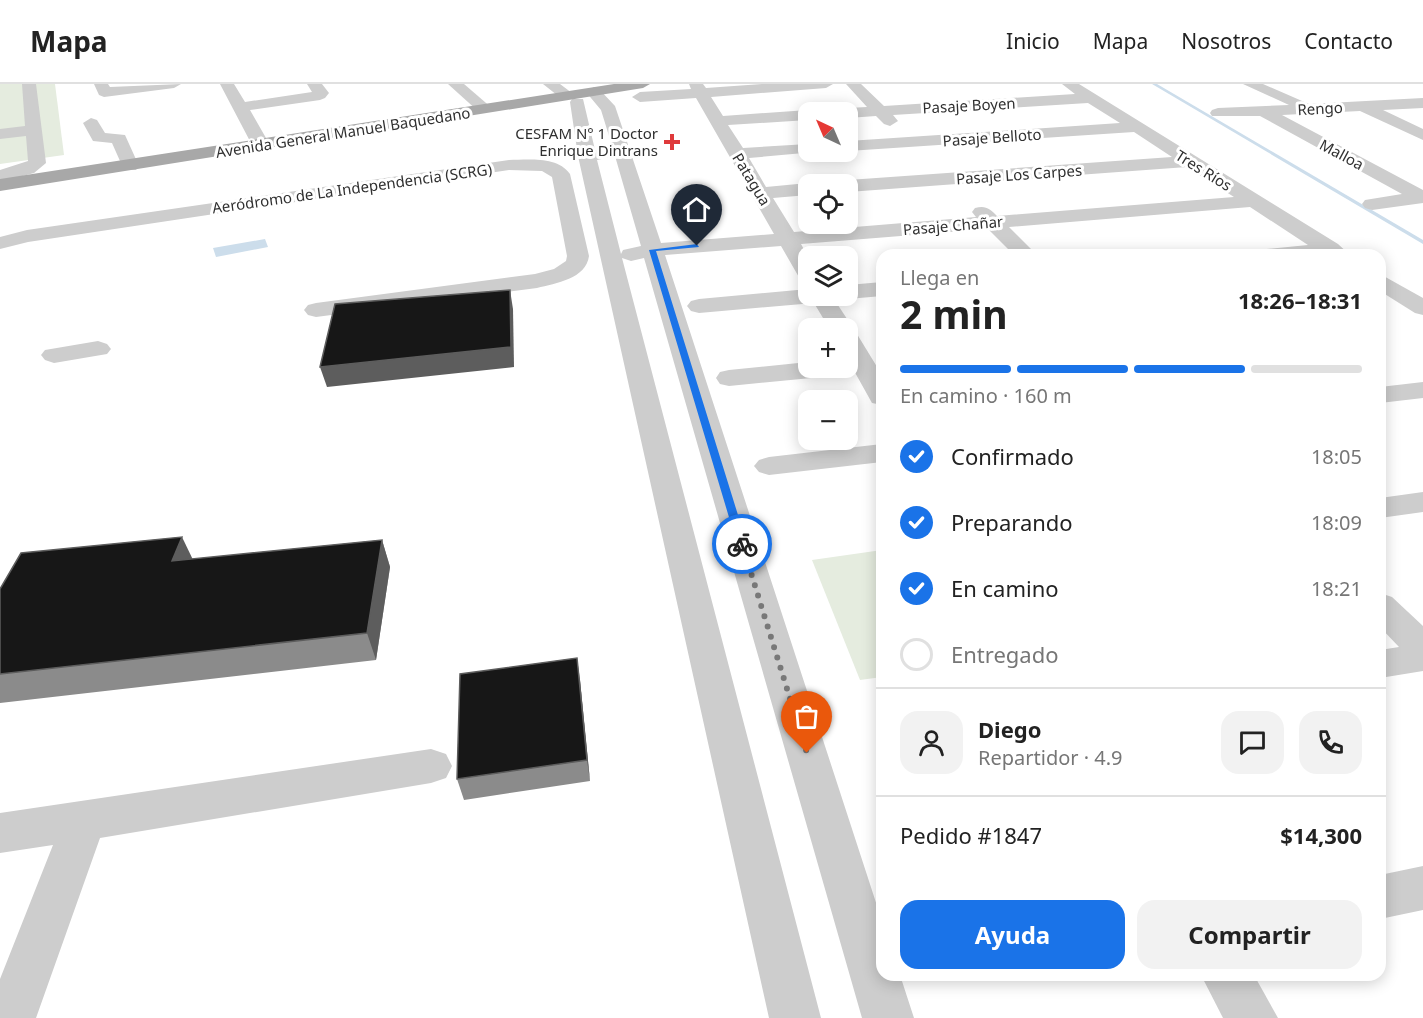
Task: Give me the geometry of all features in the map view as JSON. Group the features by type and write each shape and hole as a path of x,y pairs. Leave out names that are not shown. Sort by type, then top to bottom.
{"main road":[{"name":"Avenida General Manuel Baquedano","path":"0,183 130,166 592,92 642,90"}],"street":[{"path":"0,176 28,169 37,163 29,84"},
{"path":"103,88 174,84"},
{"path":"227,84 261,145"},
{"path":"454,84 485,109"},
{"path":"550,84 592,92 639,115"},
{"path":"642,90 826,84"},
{"path":"853,84 1020,249"},
{"name":"Tres Ríos","path":"1069,84 1329,249"},
{"path":"1250,84 1311,108"},
{"name":"Patagua","path":"698,88 798,256"},
{"path":"1368,88 1418,103"},
{"path":"240,107 317,89"},
{"path":"592,92 587,156 795,1018"},
{"path":"592,92 609,108 633,163 652,250 876,979"},
{"name":"Pasaje Boyen","path":"858,112 1091,98"},
{"name":"Rengo","path":"1218,113 1418,103"},
{"path":"1362,106 1423,135"},
{"name":"Malloa","path":"1262,111 1423,197"},
{"path":"717,121 798,116"},
{"path":"91,123 99,137 120,139 130,166"},
{"name":"Pasaje Belloto","path":"858,145 1137,127"},
{"path":"0,134 32,130"},
{"path":"737,154 798,150"},
{"path":"587,156 633,163"},
{"name":"Pasaje Los Carpes","path":"858,185 1191,161"},
{"name":"Aeródromo de La Independencia (SCRG)","path":"0,243 72,228 466,170 527,164 552,168 561,174 578,256 577,264 569,271 537,280 316,310"},
{"path":"760,193 798,190"},
{"path":"1372,204 1423,197"},
{"name":"Pasaje Chañar","path":"612,259 652,250 1253,201"},
{"path":"1386,285 1422,307"},
{"path":"858,291 876,290"},
{"path":"699,306 798,297"},
{"path":"1386,310 1422,307"},
{"path":"54,355 98,349"},
{"path":"864,364 876,386"},
{"path":"729,378 798,371"},
{"path":"1386,394 1423,390"},
{"path":"769,465 876,454"},
{"path":"1386,507 1423,502"},
{"path":"1386,612 1423,648"},
{"path":"1386,663 1423,657"},
{"path":"0,833 431,766"},
{"path":"10,1018 84,821"},
{"path":"1386,896 1423,888"},
{"path":"877,981 888,1018"},
{"path":"1230,981 1252,1018"}],"shaded area":[{"path":"0,84 55,84 64,155 0,164"},
{"path":"876,551 876,678 860,680 812,560"}],"water":[{"path":"265,239 268,247 216,257 213,248"}],"building":[{"path":"510,290 511,347 320,367 335,304"},
{"path":"182,537 172,561 382,540 367,633 0,674 0,589 21,553"},
{"path":"577,658 587,760 457,779 460,674"}],"waterway":[{"path":"1154,84 1423,242"}],"way so far":[{"path":"742,544 807,753"}],"place":[{"name":"CESFAM N° 1 Doctor Enrique Dintrans","path":"672,142"}],"route":[{"path":"697,246 652,250 742,544"}]}
